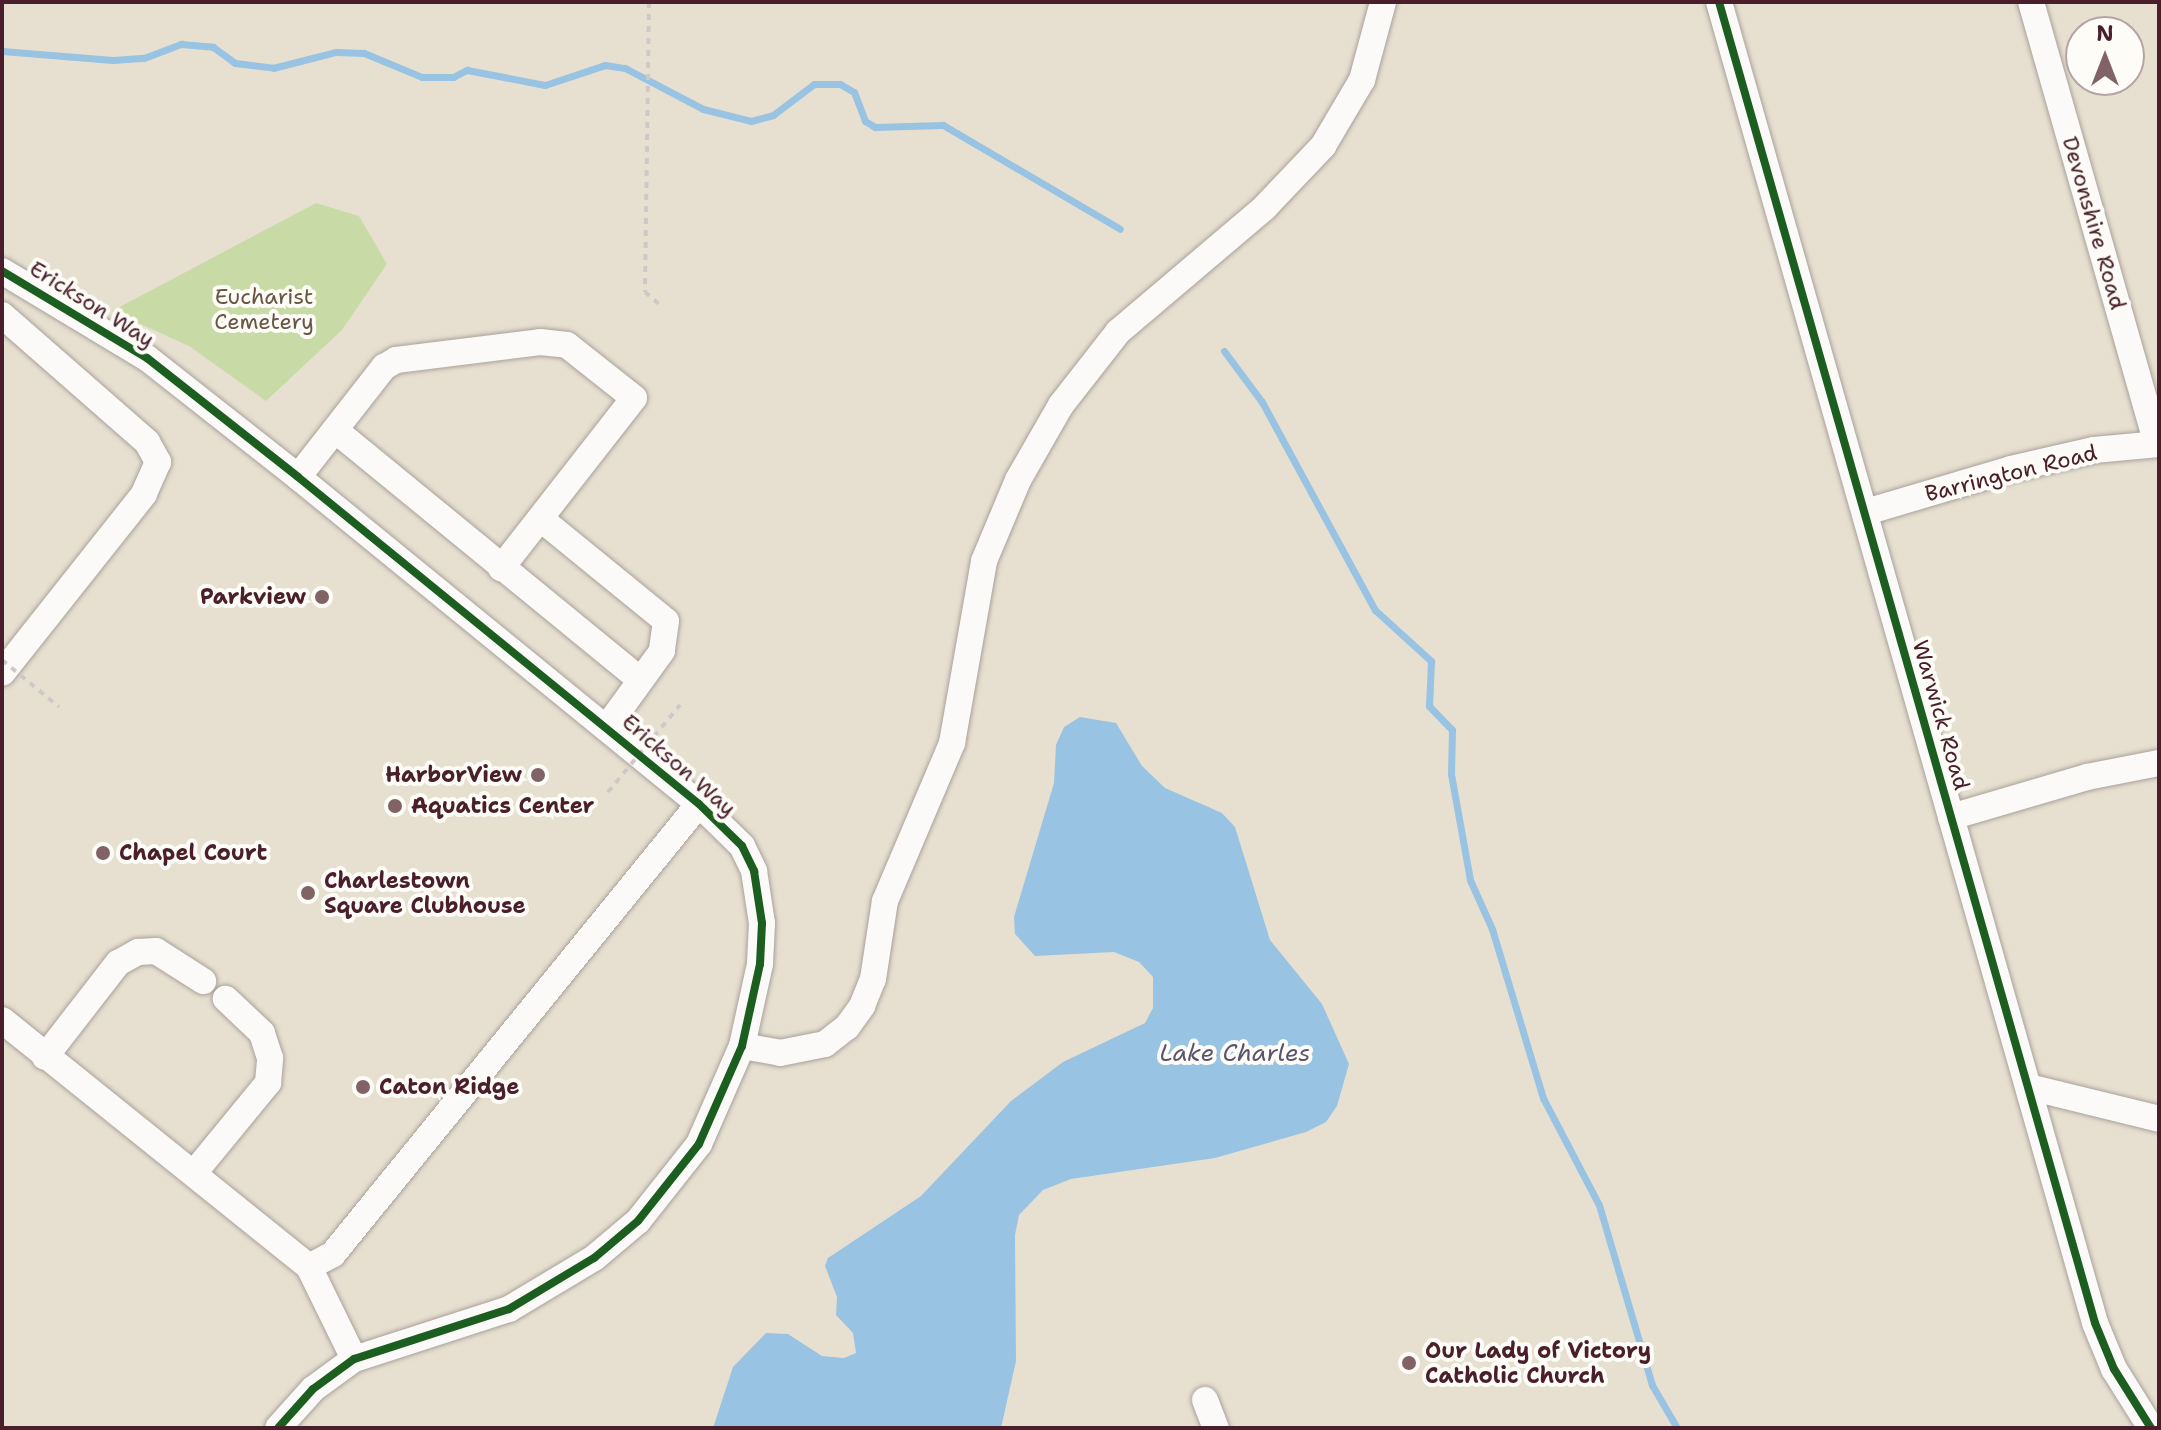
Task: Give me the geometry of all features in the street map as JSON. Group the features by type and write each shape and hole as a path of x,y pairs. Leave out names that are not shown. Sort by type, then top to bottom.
{"street":[{"path":"742,1046 780,1053 825,1044 847,1027 862,1006 873,979 885,901 952,743 984,561 1018,480 1069,392 1118,332 1264,208 1323,146 1362,80 1383,2"},
{"name":"Warwick Road","path":"1719,2 2095,1323 2114,1369 2151,1428"},
{"name":"Devonshire Road","path":"2031,2 2158,444"},
{"name":"Erickson Way","path":"3,274 147,358 607,727 699,804 742,846 760,894 760,964 742,1046 699,1144 638,1221 594,1258 509,1309 354,1359 313,1389 278,1428"},
{"path":"2,315 147,442 158,462 144,494 2,673"},
{"path":"298,477 384,367 396,360 540,342 567,345 634,398 501,568"},
{"path":"335,430 638,678"},
{"name":"Barrington Road","path":"1866,512 2011,469 2094,450 2158,444"},
{"path":"541,519 666,621 662,651 638,678 607,727"},
{"path":"1951,817 2087,777 2159,763"},
{"path":"309,1267 333,1254 699,804"},
{"path":"45,1057 118,963 138,952 156,951 203,981"},
{"path":"194,1173 268,1083 270,1058 262,1033 226,999"},
{"path":"2,1020 309,1267 354,1359"},
{"path":"2029,1087 2159,1119"},
{"path":"1205,1400 1216,1428"}],"path":[{"path":"649,2 645,292 659,304"},
{"path":"2,660 59,707"},
{"path":"608,792 680,705"}],"green space":[{"name":"Eucharist Cemetery","path":"316,203 359,216 387,264 342,330 266,401 189,346 112,311"}],"water":[{"name":"Lake Charles","path":"1080,717 1116,723 1142,766 1165,788 1222,813 1235,827 1270,940 1322,1004 1349,1064 1337,1106 1326,1122 1306,1132 1215,1158 1071,1179 1043,1190 1019,1215 1015,1235 1016,1361 1001,1428 713,1428 733,1367 766,1333 788,1334 822,1356 844,1358 856,1353 853,1333 836,1315 837,1297 825,1266 828,1258 921,1196 1011,1101 1063,1062 1145,1023 1153,1008 1153,977 1139,962 1114,952 1035,956 1015,934 1014,917 1054,783 1056,745 1064,727"}],"waterway":[{"path":"2,51 113,60 144,58 181,44 213,47 235,63 273,68 336,52 364,53 422,77 453,77 467,70 545,85 605,65 625,68 703,109 751,121 773,115 814,84 840,84 854,92 865,121 875,127 943,125 1120,229"},
{"path":"1224,351 1262,402 1375,610 1431,661 1429,706 1452,730 1451,774 1470,880 1492,929 1543,1098 1599,1205 1652,1385 1677,1428"}],"cycle path":[{"path":"1719,2 2095,1323 2114,1369 2151,1428"},
{"path":"2,271 147,358 298,477 699,804 742,846 754,871 762,923 760,964 742,1046 699,1144 638,1221 594,1258 509,1309 354,1359 313,1389 278,1428"}],"place":[{"name":"Parkview","path":"322,597"},
{"name":"HarborView","path":"538,775"},
{"name":"Aquatics Center","path":"395,806"},
{"name":"Chapel Court","path":"103,853"},
{"name":"Charlestown Square Clubhouse","path":"308,893"},
{"name":"Caton Ridge","path":"363,1087"},
{"name":"Our Lady of Victory Catholic Church","path":"1409,1363"}]}
